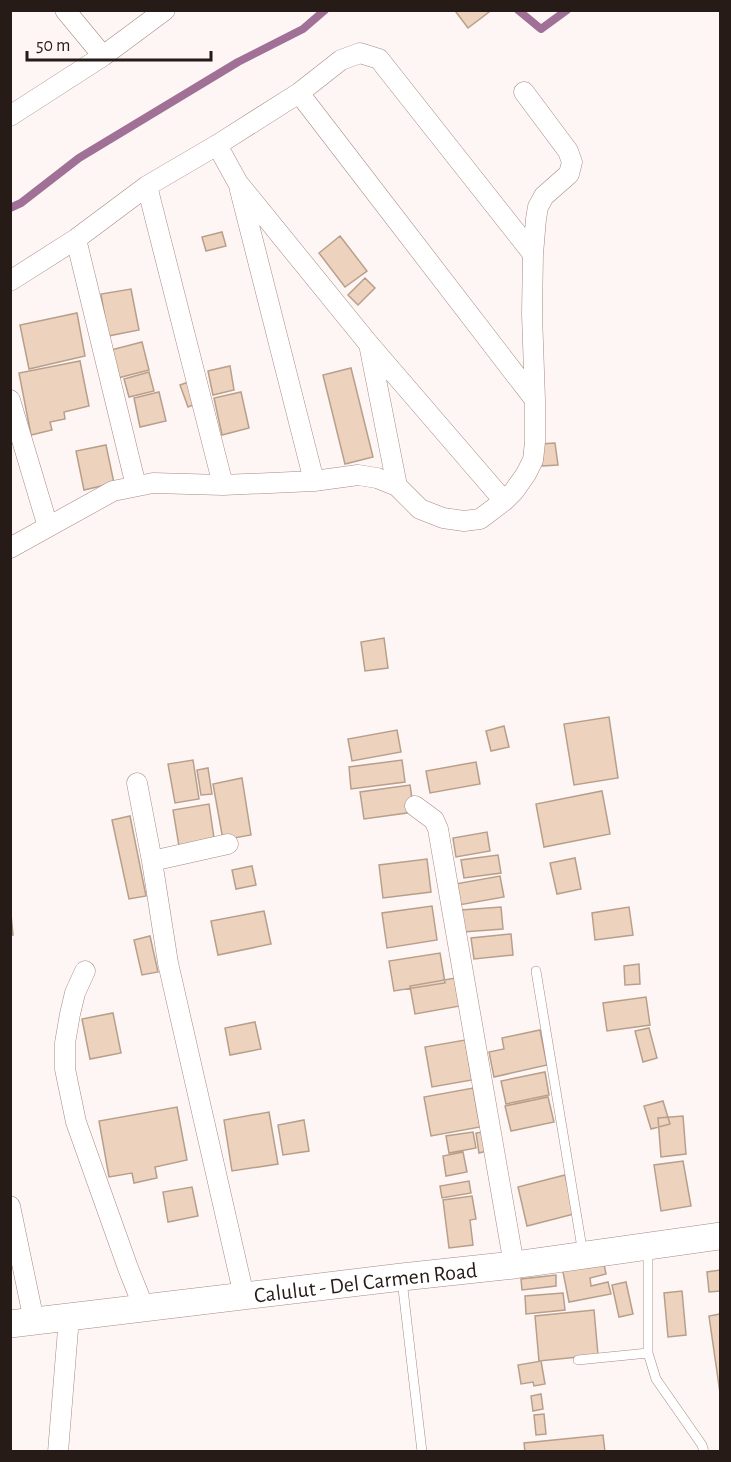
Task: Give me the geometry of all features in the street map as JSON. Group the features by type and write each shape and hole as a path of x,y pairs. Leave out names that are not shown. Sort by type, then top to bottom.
{"main road":[{"name":"Calulut - Del Carmen Road","path":"22,1323 514,1265 717,1234"}],"street":[{"path":"65,10 103,56"},
{"path":"12,114 103,56 165,10"},
{"path":"10,281 76,239 147,186 298,93 341,60 360,53 379,59 533,254"},
{"path":"10,548 112,491 153,483 223,485 314,481 358,475 377,478 397,486 420,509 442,518 464,521 480,519 504,501 514,491 533,460 535,400 532,314 533,254 538,207 544,196 569,174 572,162 568,151 524,92"},
{"path":"298,93 535,400"},
{"path":"217,145 238,183 369,343 504,501"},
{"path":"238,183 314,481"},
{"path":"147,186 223,485"},
{"path":"76,239 136,486"},
{"path":"369,343 397,486"},
{"path":"10,400 48,527"},
{"path":"137,783 168,963 244,1296"},
{"path":"415,806 434,820 438,829 514,1265"},
{"path":"152,861 228,844"},
{"path":"85,971 75,993 70,1014 65,1043 65,1069 76,1122 144,1308"},
{"path":"10,1206 22,1323"},
{"path":"58,1452 69,1317"}],"lane":[{"path":"536,970 583,1256"},
{"path":"648,1246 648,1353 656,1379 702,1445 704,1452"},
{"path":"402,1277 422,1452"},
{"path":"578,1360 648,1353"}],"building":[{"path":"458,10 488,10 489,12 468,28 456,12"},
{"path":"222,232 226,246 206,251 202,237"},
{"path":"340,236 367,271 345,287 319,253"},
{"path":"365,278 375,288 358,305 348,295"},
{"path":"131,289 139,330 108,336 101,294"},
{"path":"77,313 85,356 29,369 20,325"},
{"path":"142,342 149,370 118,378 111,350"},
{"path":"80,361 89,406 64,412 65,419 50,422 52,430 31,435 19,373"},
{"path":"230,366 234,390 213,395 208,371"},
{"path":"351,368 373,457 345,464 323,375"},
{"path":"149,372 154,391 129,397 124,379"},
{"path":"191,381 198,403 188,407 180,385"},
{"path":"159,392 166,421 140,427 134,398"},
{"path":"241,392 249,428 222,435 214,398"},
{"path":"555,443 558,465 542,466 540,444"},
{"path":"106,445 114,483 84,490 76,451"},
{"path":"384,638 388,668 365,671 361,642"},
{"path":"609,717 618,778 574,785 564,724"},
{"path":"504,726 509,747 491,751 486,731"},
{"path":"397,730 401,752 352,761 348,739"},
{"path":"193,760 199,799 175,803 168,764"},
{"path":"402,760 405,782 351,789 349,767"},
{"path":"476,762 480,784 430,793 426,771"},
{"path":"208,768 212,794 201,795 197,770"},
{"path":"242,778 251,835 223,840 213,784"},
{"path":"410,785 414,812 364,819 360,792"},
{"path":"602,791 610,834 544,847 536,804"},
{"path":"209,804 215,845 180,852 173,810"},
{"path":"130,816 146,896 129,899 112,820"},
{"path":"487,832 490,851 456,857 453,838"},
{"path":"498,855 501,873 464,878 461,860"},
{"path":"575,858 581,889 557,894 550,863"},
{"path":"427,859 431,892 383,898 379,865"},
{"path":"252,866 256,885 236,889 232,870"},
{"path":"500,876 504,897 459,905 455,884"},
{"path":"10,904 13,935 10,935"},
{"path":"432,906 437,940 387,948 382,913"},
{"path":"501,907 503,929 463,932 461,910"},
{"path":"629,907 633,935 595,940 592,913"},
{"path":"264,911 271,944 218,955 211,921"},
{"path":"511,934 513,955 474,959 471,938"},
{"path":"150,936 158,972 142,975 134,940"},
{"path":"440,953 445,983 394,991 389,961"},
{"path":"639,964 640,984 625,985 624,966"},
{"path":"455,978 460,1006 415,1014 410,986"},
{"path":"646,997 650,1025 607,1031 603,1003"},
{"path":"113,1013 121,1053 90,1059 82,1019"},
{"path":"255,1022 261,1049 230,1055 225,1028"},
{"path":"649,1028 657,1058 643,1062 635,1031"},
{"path":"540,1030 547,1065 494,1077 489,1052 504,1049 502,1038"},
{"path":"465,1040 472,1080 432,1087 425,1047"},
{"path":"545,1072 549,1095 506,1104 501,1081"},
{"path":"473,1088 480,1127 431,1136 424,1097"},
{"path":"548,1097 554,1122 511,1131 505,1106"},
{"path":"663,1101 670,1124 651,1129 644,1106"},
{"path":"177,1107 187,1160 155,1167 157,1178 134,1183 132,1173 109,1177 99,1121"},
{"path":"269,1112 278,1164 232,1171 224,1120"},
{"path":"683,1116 686,1154 661,1157 658,1118"},
{"path":"304,1120 309,1151 283,1155 278,1125"},
{"path":"488,1131 491,1150 479,1153 476,1133"},
{"path":"473,1132 476,1148 449,1153 446,1136"},
{"path":"463,1152 467,1172 446,1176 443,1156"},
{"path":"683,1161 691,1206 661,1211 654,1165"},
{"path":"565,1175 574,1214 527,1226 518,1187"},
{"path":"469,1181 471,1193 442,1198 440,1186"},
{"path":"192,1187 198,1216 168,1222 163,1192"},
{"path":"472,1196 476,1219 470,1220 473,1245 449,1248 443,1200"},
{"path":"603,1259 606,1274 590,1278 591,1286 608,1282 611,1294 569,1302 562,1267"},
{"path":"720,1270 720,1291 709,1292 707,1272"},
{"path":"556,1275 556,1286 522,1290 521,1279"},
{"path":"626,1282 633,1314 619,1317 612,1285"},
{"path":"682,1291 686,1335 668,1337 664,1293"},
{"path":"563,1293 565,1310 526,1314 525,1296"},
{"path":"594,1310 598,1355 539,1361 535,1316"},
{"path":"720,1314 720,1393 709,1316"},
{"path":"541,1361 545,1384 534,1386 533,1382 521,1384 518,1365"},
{"path":"541,1394 543,1409 533,1411 531,1396"},
{"path":"544,1414 546,1434 536,1435 534,1415"},
{"path":"603,1435 605,1452 525,1452 524,1443"}],"waterway":[{"path":"10,208 21,203 79,158 238,62 303,29 325,10"},
{"path":"518,10 541,29 567,10"}]}
